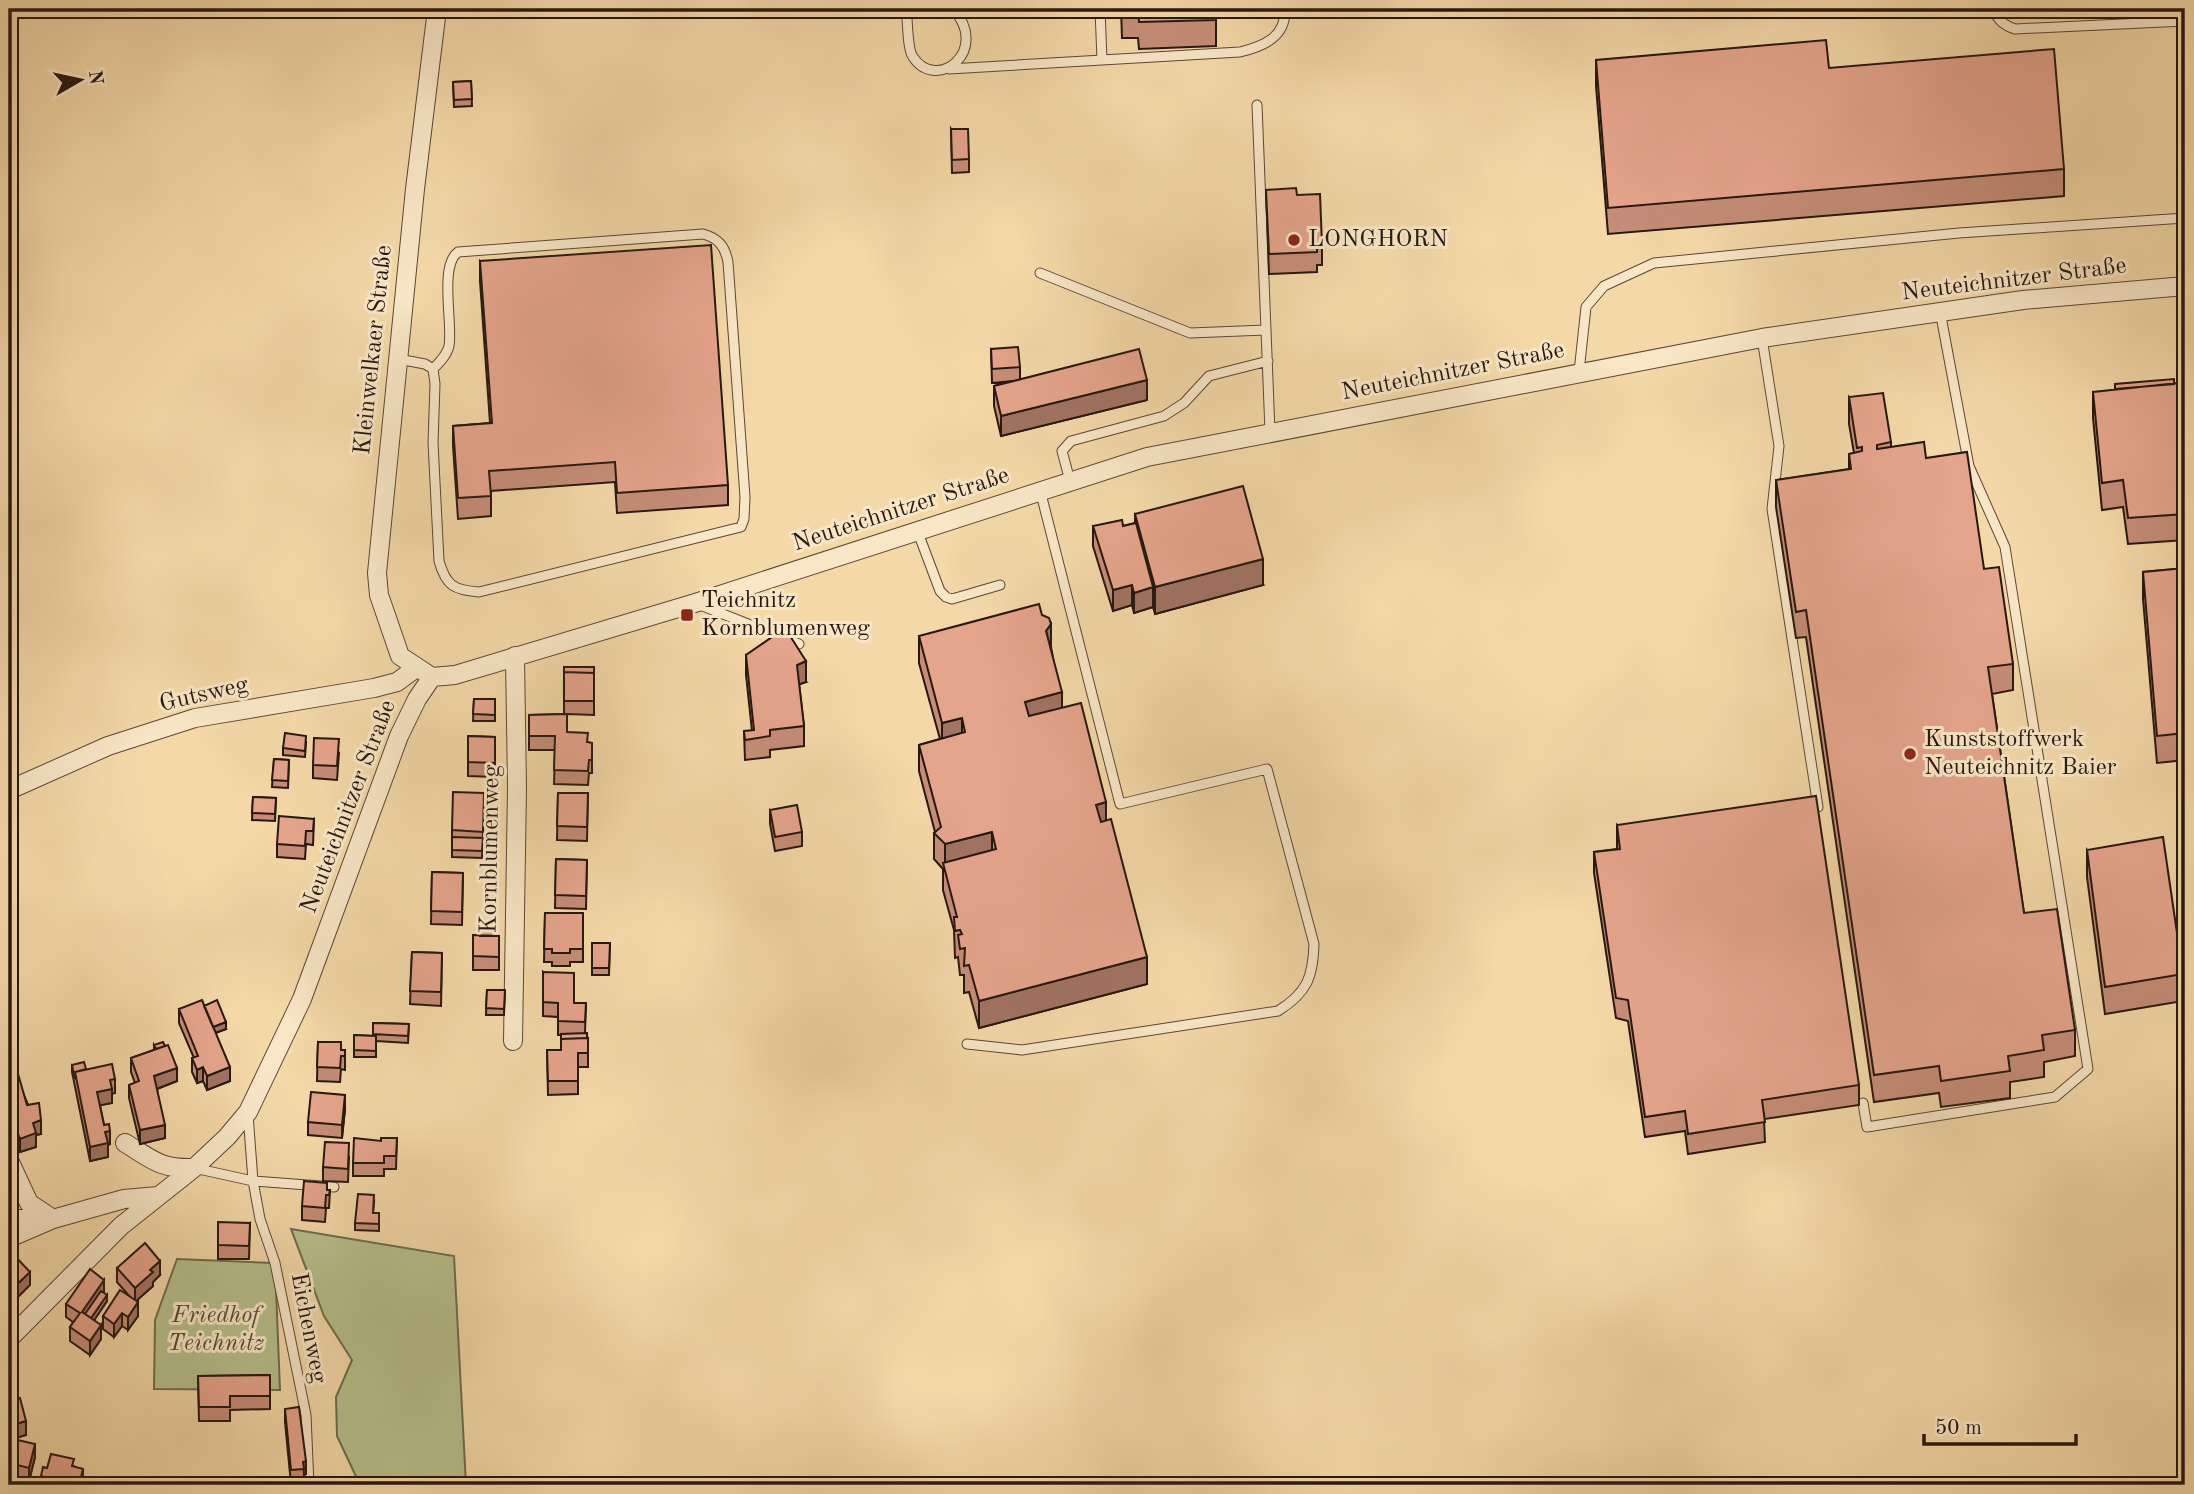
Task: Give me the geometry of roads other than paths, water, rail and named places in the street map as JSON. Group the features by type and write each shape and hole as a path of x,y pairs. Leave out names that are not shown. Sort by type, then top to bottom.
{"street":[{"name":"Kleinwelkaer Straße","path":"432,677 400,656 379,595 377,573 415,189 437,9"},
{"name":"Neuteichnitzer Straße","path":"9,1339 121,1226 194,1168 227,1137 248,1112 302,999 399,736 417,699 432,677 455,675 695,603 1147,457 1762,338 2023,300 2185,286"},
{"name":"Kornblumenweg","path":"513,1041 517,788 515,656"},
{"name":"Gutsweg","path":"9,790 108,747 195,718 374,688 397,682 415,667"},
{"path":"125,1143 172,1169 194,1168"},
{"path":"9,1160 29,1203 53,1219"},
{"path":"9,1238 53,1219 124,1199 158,1196"},
{"path":"9,1219 53,1219"}],"lane":[{"path":"906,9 911,55 920,65 931,69 1240,52 1266,44 1278,34 1285,23 1285,9"},
{"path":"949,69 962,58 966,40 962,19 953,9"},
{"path":"1100,9 1102,60"},
{"path":"1993,9 1997,18 2006,26 2015,29 2185,21"},
{"path":"1257,105 1270,432"},
{"path":"1580,372 1586,307 1604,286 1654,263 1959,233 2185,218"},
{"path":"703,234 713,237 722,244 728,262 745,498 741,527 479,592 460,591 444,579 439,561 433,443 433,369 449,346 449,270 453,256 458,252 703,234"},
{"path":"1040,273 1190,333 1266,330"},
{"path":"1863,1103 1867,1127 2054,1097 2088,1069 2005,547 1969,466 1940,311"},
{"path":"1762,338 1779,446 1772,509 1819,816"},
{"path":"398,359 425,364 433,369"},
{"path":"1070,481 1062,451 1071,440 1164,416 1184,403 1209,376 1268,361"},
{"path":"967,1044 1022,1050 1278,1011 1296,1000 1306,986 1313,968 1314,944 1267,769 1120,804 1040,490"},
{"path":"917,530 940,591 946,597 952,599 1000,586"},
{"path":"695,603 799,644"},
{"name":"Eichenweg","path":"248,1112 253,1181 260,1219 275,1263 306,1415 309,1485"},
{"path":"194,1168 253,1181 334,1187"}],"place":[{"name":"LONGHORN","path":"1294,240"},
{"name":"Teichnitz Kornblumenweg","path":"687,615"},
{"name":"Kunststoffwerk Neuteichnitz Baier","path":"1910,754"}],"park label":[{"name":"Friedhof Teichnitz","path":"216,1330"}]}
